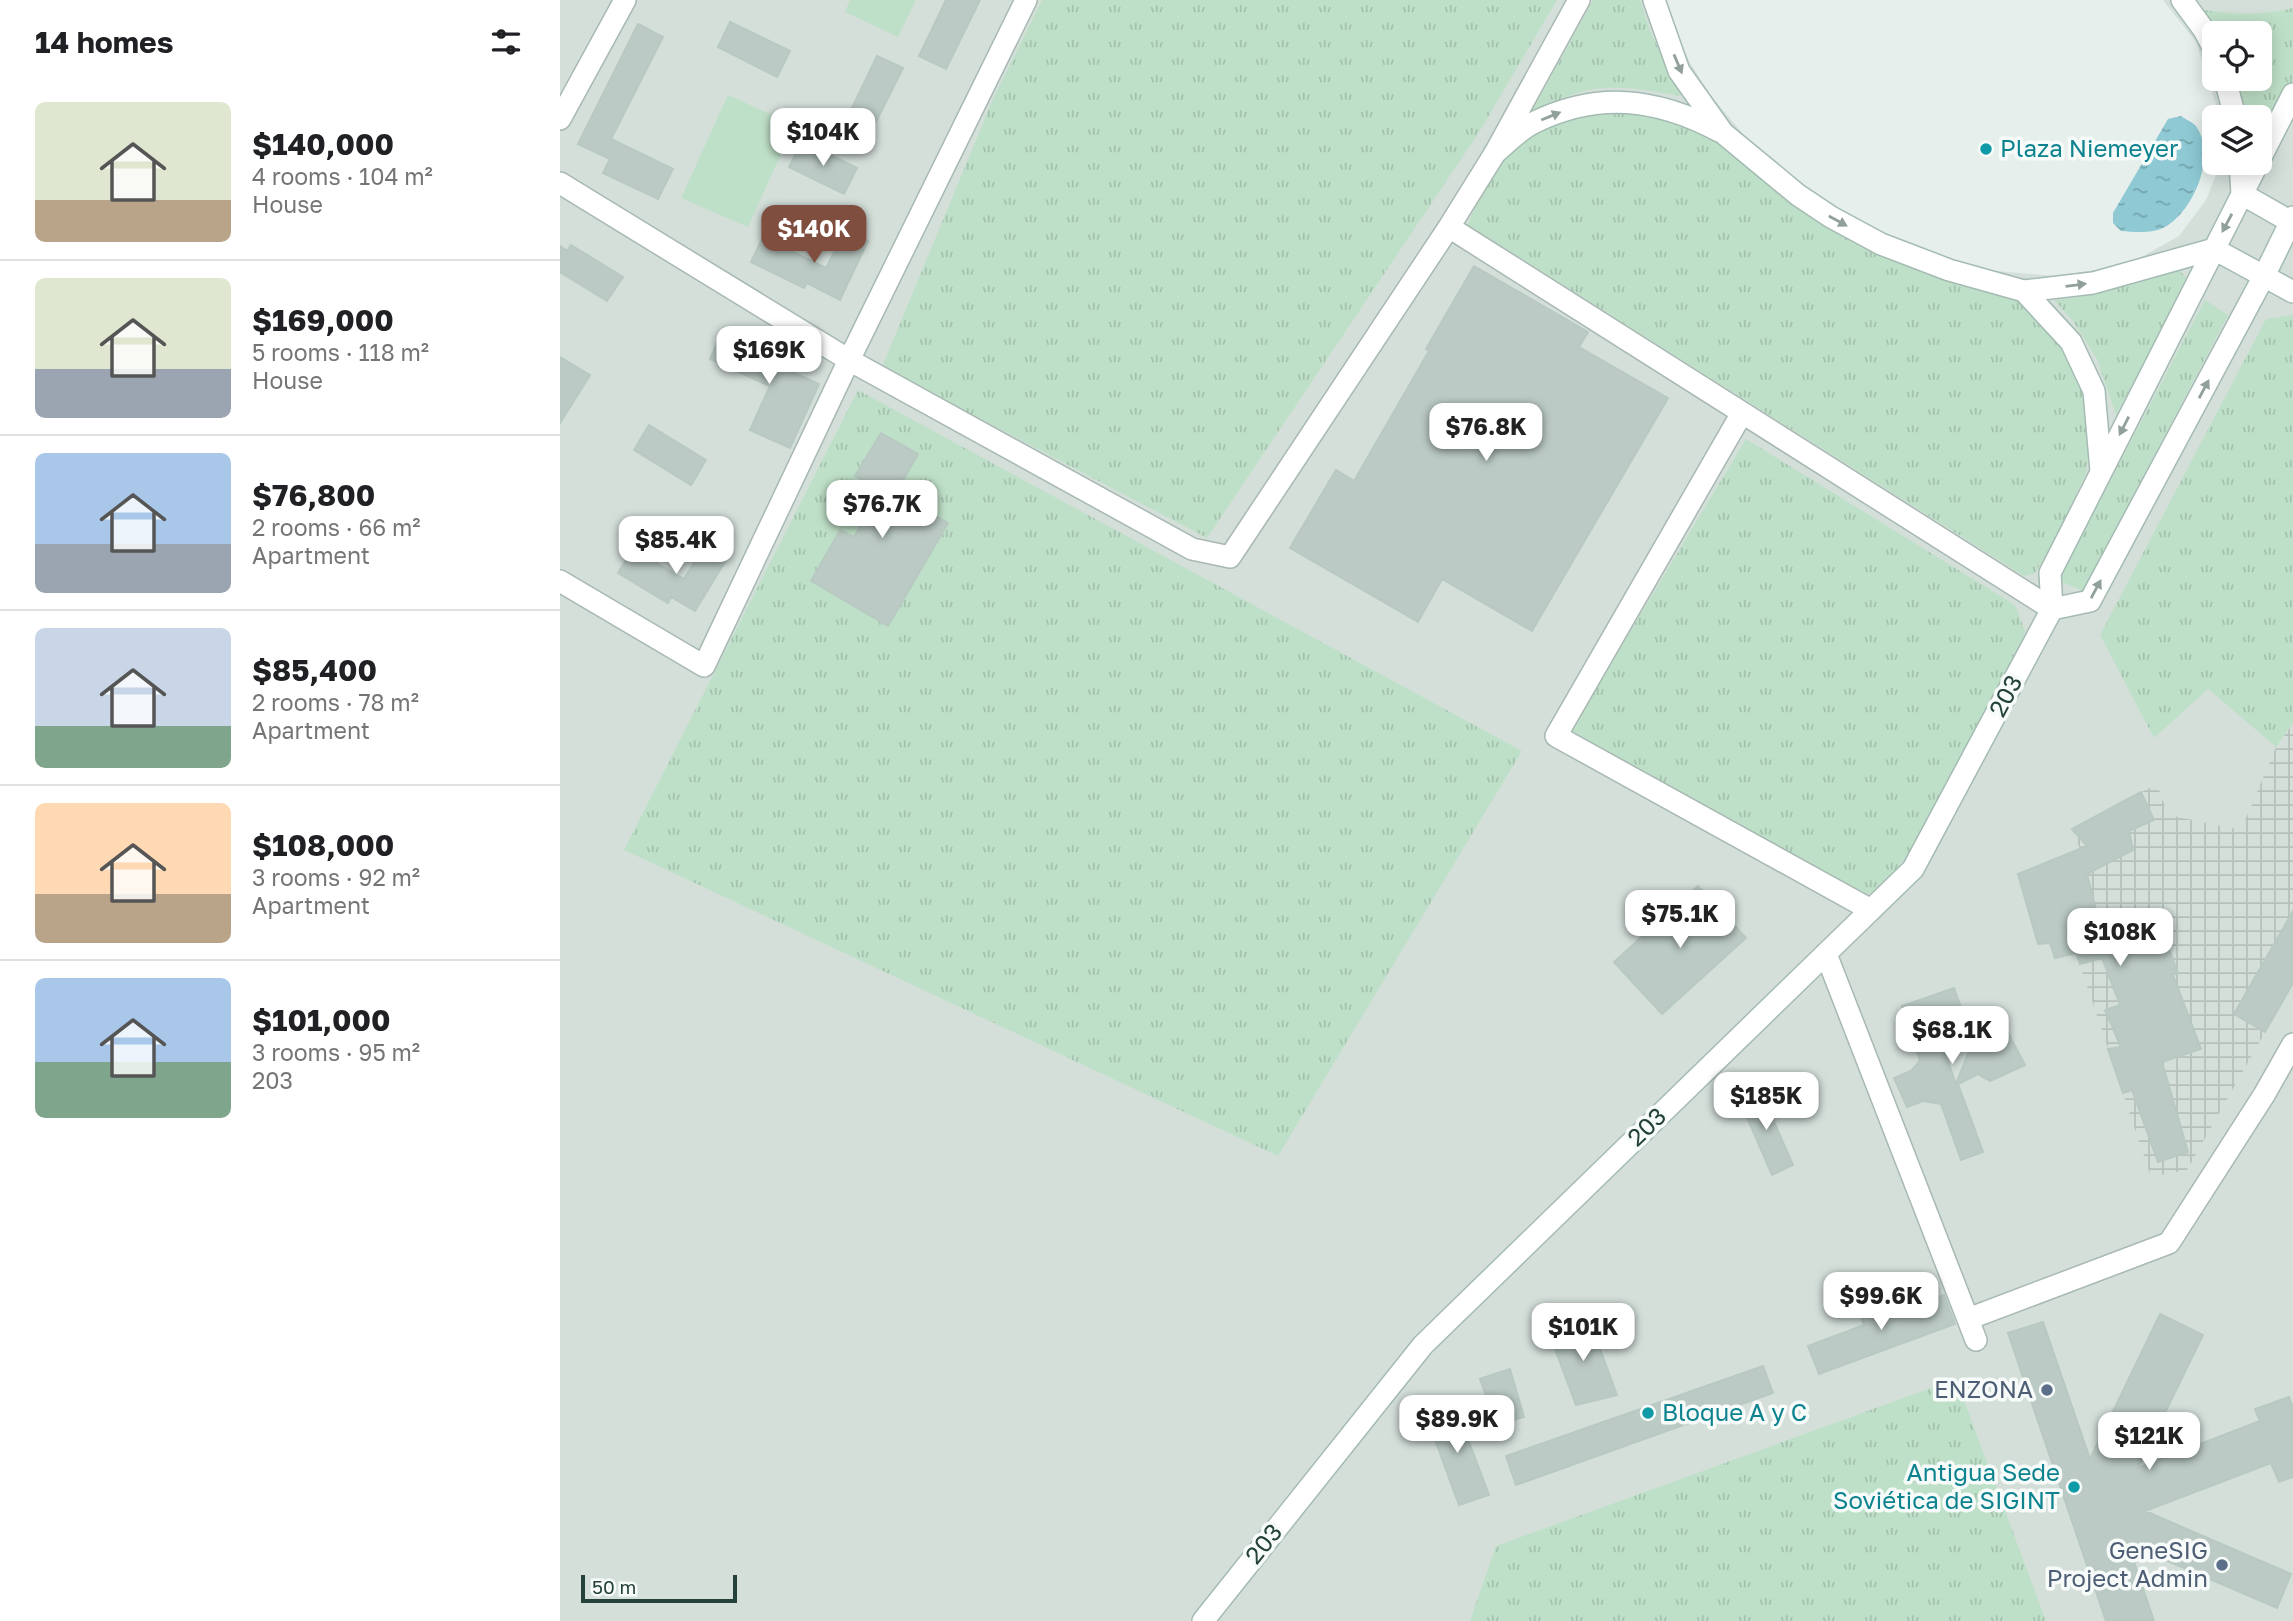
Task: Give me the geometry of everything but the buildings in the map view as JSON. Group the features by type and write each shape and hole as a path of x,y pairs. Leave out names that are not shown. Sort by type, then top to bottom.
{"street":[{"path":"560,119 625,0"},
{"path":"560,581 704,666 849,360 1026,0"},
{"path":"560,183 849,360 1192,549 1230,557 1449,227 1495,153 1579,0"},
{"path":"1654,0 1679,71 1723,133"},
{"path":"2182,0 2202,27"},
{"path":"2272,136 2293,94"},
{"path":"1495,153 1531,124 1568,109 1608,102 1648,104 1687,114 1723,133 1798,195 1831,217 1881,244 1949,270 2024,291 2093,283 2214,249 2293,292"},
{"path":"2241,175 2242,194"},
{"path":"2052,609 2050,573 2252,175"},
{"path":"1449,227 2052,609 2090,601 2292,221 2242,194"},
{"path":"2024,291 2071,342 2094,391 2101,471"},
{"path":"1742,413 1556,736 1871,910"},
{"name":"203","path":"1203,1621 1423,1345 1913,869 2052,609"},
{"path":"1826,954 1976,1340"},
{"path":"1968,1319 2169,1243 2264,1095 2293,1044"}],"shaded area":[{"path":"560,0 1666,0 1690,63 1711,96 1744,135 1800,186 1863,226 1921,251 1984,270 2055,276 2127,265 2179,236 2206,200 2216,175 2272,175 2272,105 2216,105 2212,91 2272,91 2272,21 2202,21 2202,61 2196,42 2163,0 2293,0 2293,1621 560,1621"},
{"path":"2293,723 2293,983 2187,1170 2151,1177 2076,953 2055,958 2050,943 2038,944 2018,874 2080,849 2072,829 2157,784 2168,815 2241,830 2276,747"}],"green space":[{"path":"850,0 916,0 898,37 845,12"},
{"path":"1042,0 1557,0 1478,134 1207,538 882,367 993,99"},
{"path":"1593,0 1640,0 1650,31 1681,96 1647,90 1600,88 1579,92 1560,100 1517,125 1545,88"},
{"path":"2293,8 2293,80 2272,124 2272,105 2240,105 2236,91 2272,91 2272,21 2206,21 2197,9 2269,12"},
{"path":"728,95 794,125 748,227 681,198"},
{"path":"1616,108 1698,128 1733,152 1748,167 2022,303 2058,338 2082,381 2092,429 2086,473 2050,549 2034,574 2024,576 1468,225 1493,170 1517,146 1568,117"},
{"path":"2167,269 2178,269 2188,280 2116,415 2097,359 2073,321 2054,300 2112,290"},
{"path":"2205,300 2228,315 2083,591 2058,580"},
{"path":"2293,315 2293,723 2276,747 2208,689 2154,738 2100,635 2266,319"},
{"path":"858,390 1522,751 1278,1156 624,850"},
{"path":"1746,439 2015,605 2025,631 2016,660 1910,852 1881,888 1865,895 1582,742 1571,730"},
{"path":"1956,1379 2046,1621 1470,1621 1496,1546"}],"water":[{"path":"2181,116 2195,125 2202,137 2202,170 2199,181 2185,208 2165,227 2149,232 2121,231 2113,223 2113,213 2168,119"}],"place":[{"name":"Plaza Niemeyer","path":"1986,149"},
{"name":"ENZONA","path":"2047,1390"},
{"name":"Bloque A y C","path":"1648,1413"},
{"name":"Antigua Sede Soviética de SIGINT","path":"2074,1487"},
{"name":"GeneSIG Project Admin","path":"2222,1565"}]}
